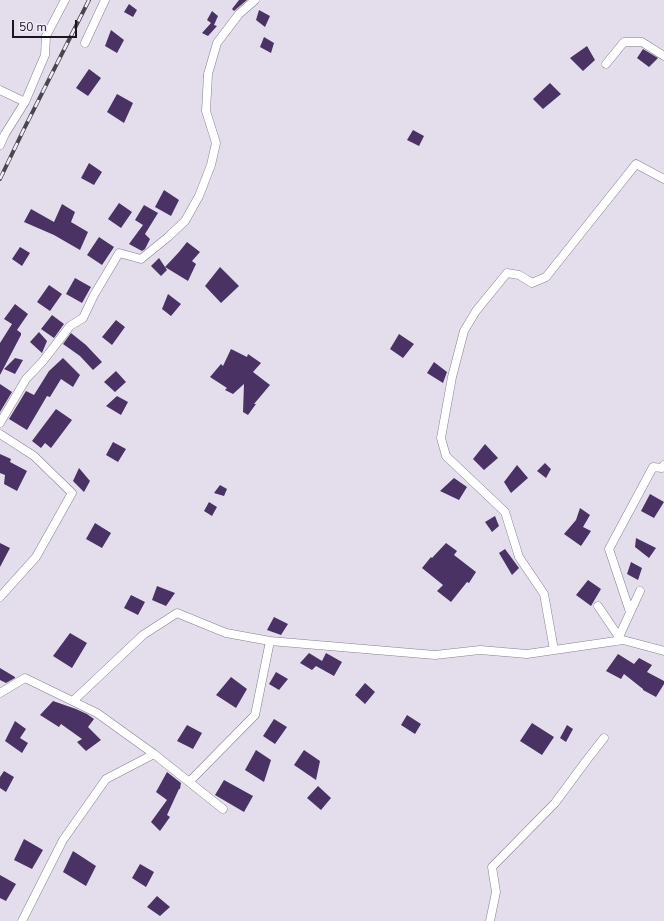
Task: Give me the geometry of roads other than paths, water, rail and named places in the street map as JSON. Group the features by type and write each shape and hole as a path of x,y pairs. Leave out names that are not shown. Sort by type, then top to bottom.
{"street":[{"path":"0,145 5,134 25,102 45,55 46,36 65,0"},
{"path":"85,43 105,0"},
{"path":"0,423 26,379 70,326 83,318 94,294 119,253 141,259 185,221 199,196 212,165 216,143 206,111 208,74 217,43 239,14 255,0"},
{"path":"606,64 624,42 642,42 664,56"},
{"path":"0,90 25,102"},
{"path":"554,650 544,594 519,557 505,512 446,456 441,438 452,377 464,331 476,311 507,273 519,276 532,283 546,277 636,164 664,179"},
{"path":"0,434 34,456 72,493 36,557 0,597"},
{"path":"630,612 609,549 653,467 662,468 664,465"},
{"path":"618,639 640,592"},
{"path":"598,606 618,639"},
{"path":"73,701 143,635 177,613 226,633 270,641 435,655 480,650 527,654 618,639 664,651"},
{"path":"189,782 255,715 270,641"},
{"path":"0,692 25,678 97,712 154,754 222,809"},
{"path":"490,921 496,892 492,867 555,803 604,738"},
{"path":"22,921 63,840 106,779 154,754"}],"railway":[{"path":"0,179 89,0"}]}
